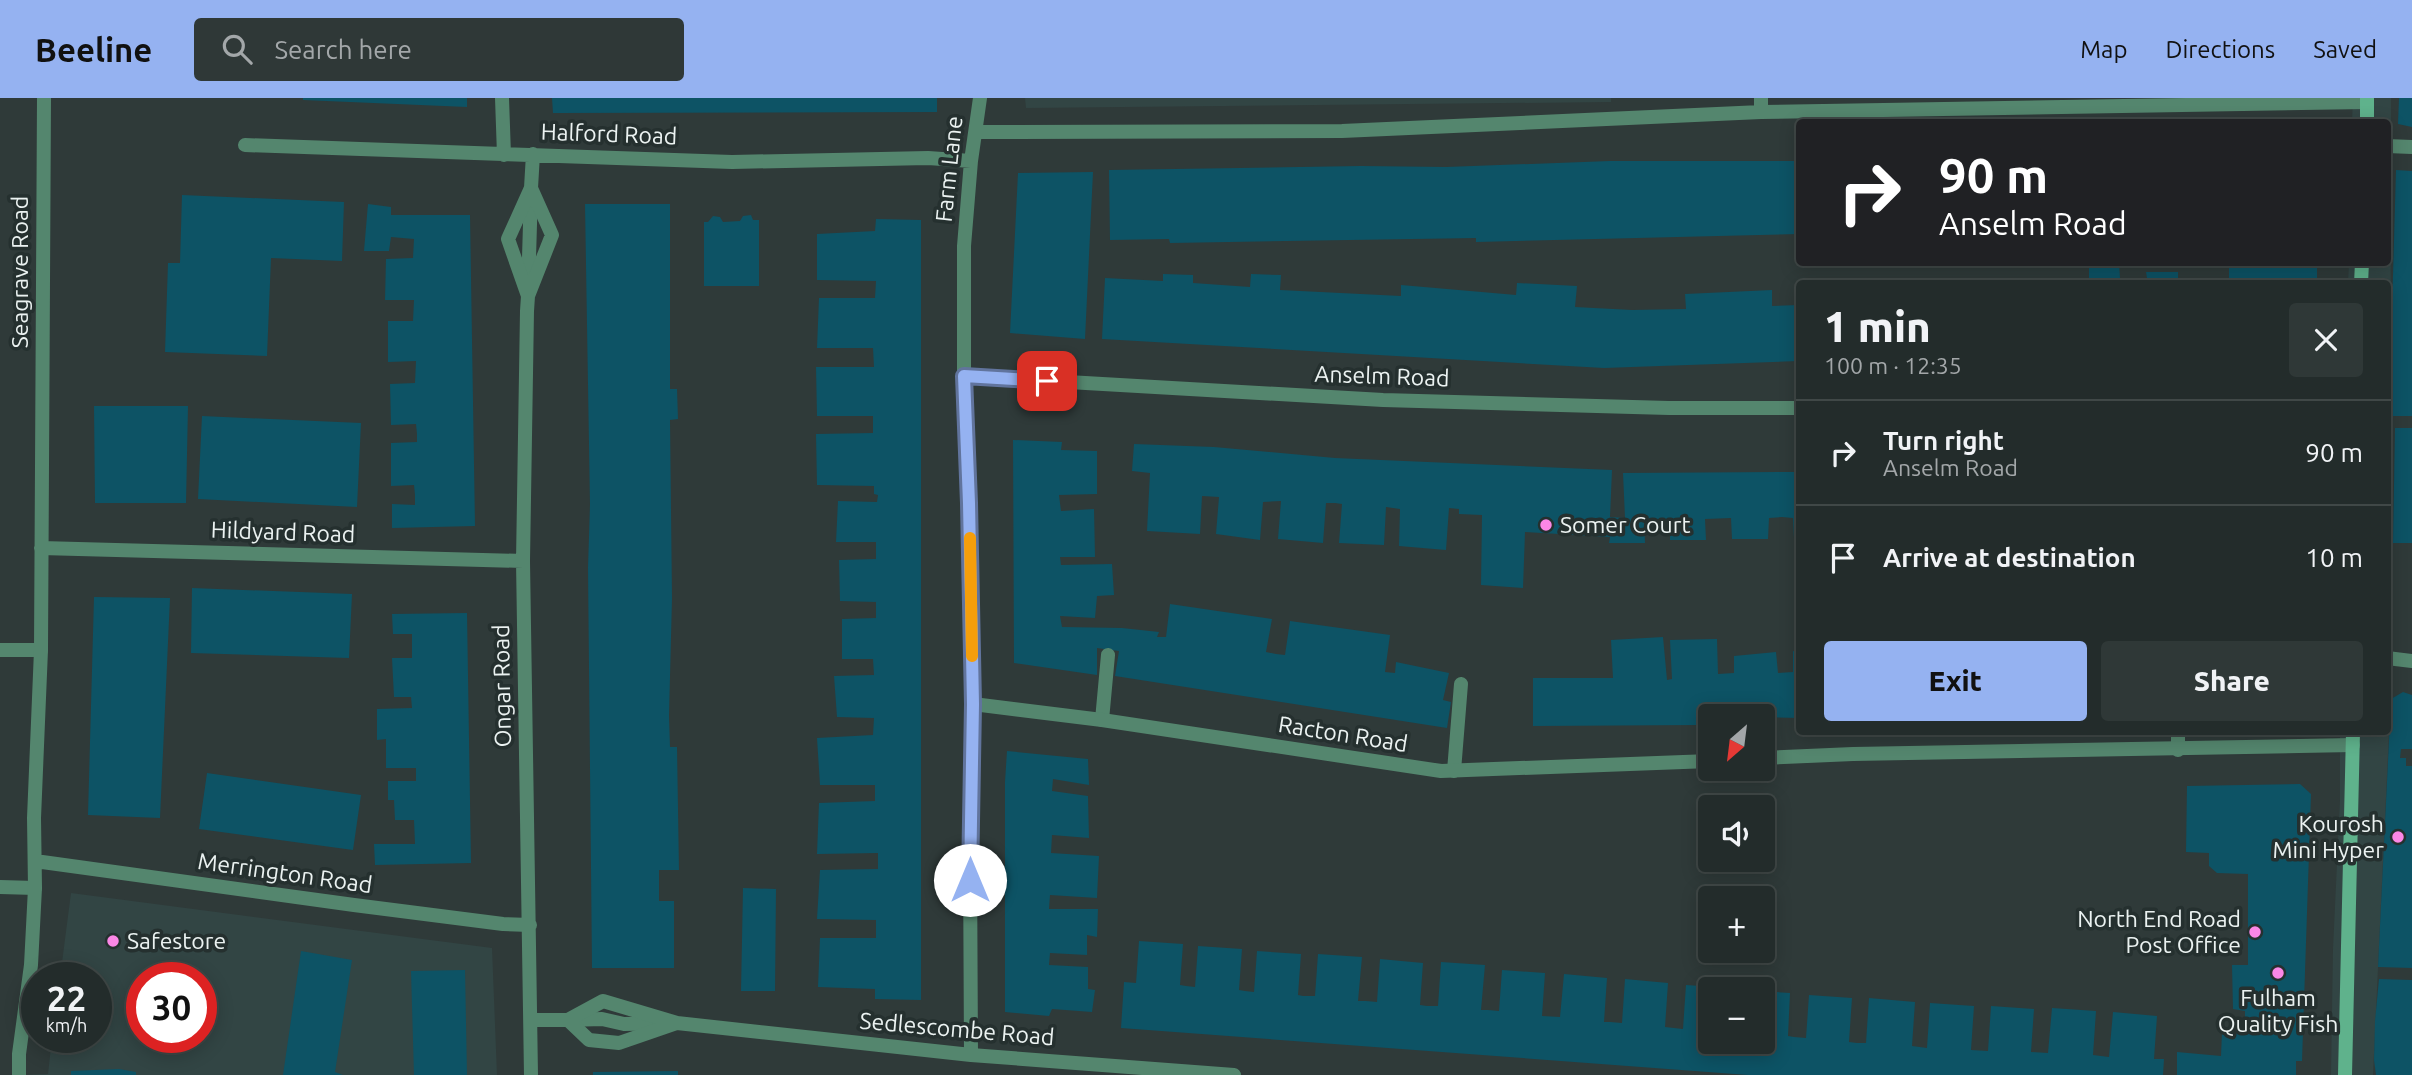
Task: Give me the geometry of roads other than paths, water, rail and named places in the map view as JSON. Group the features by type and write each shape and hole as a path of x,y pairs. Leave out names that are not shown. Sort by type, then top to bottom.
{"main road":[{"path":"2367,100 2367,119"},
{"path":"2345,1075 2353,738"}],"street":[{"name":"Seagrave Road","path":"19,1075 19,1054 31,965 36,861 34,818 41,650 44,98"},
{"path":"502,98 504,155"},
{"name":"Farm Lane","path":"971,1055 970,854 973,704 964,376 964,246 971,161 980,98"},
{"path":"975,131 1342,131 1761,105 2367,100"},
{"name":"Halford Road","path":"245,145 732,162 928,158 971,161"},
{"path":"2391,146 2412,147"},
{"name":"Ongar Road","path":"531,1075 523,561 533,154"},
{"name":"Ongar Road","path":"528,296 552,235 531,188"},
{"name":"Ongar Road","path":"528,296 508,239 531,188"},
{"name":"Anselm Road","path":"964,376 1383,400 1670,408 1796,408"},
{"name":"Hildyard Road","path":"41,548 523,561"},
{"path":"0,650 41,650"},
{"path":"1102,720 1108,655"},
{"path":"2391,658 2412,661"},
{"path":"1454,771 1461,684"},
{"name":"Racton Road","path":"973,704 1102,720 1441,771 1698,761"},
{"path":"2178,735 2178,750"},
{"path":"1775,757 2178,750 2353,738"},
{"name":"Merrington Road","path":"36,861 422,914 530,925"},
{"path":"0,887 35,888"},
{"name":"Sedlescombe Road","path":"531,1020 568,1020 603,1001 677,1023 971,1055 1234,1075"},
{"name":"Sedlescombe Road","path":"568,1020 589,1040 619,1043 677,1023"}],"place":[{"name":"Somer Court","path":"1546,525"},
{"name":"Kourosh Mini Hyper","path":"2398,837"},
{"name":"North End Road Post Office","path":"2255,932"},
{"name":"Safestore","path":"113,941"},
{"name":"Fulham Quality Fish","path":"2278,973"}]}
